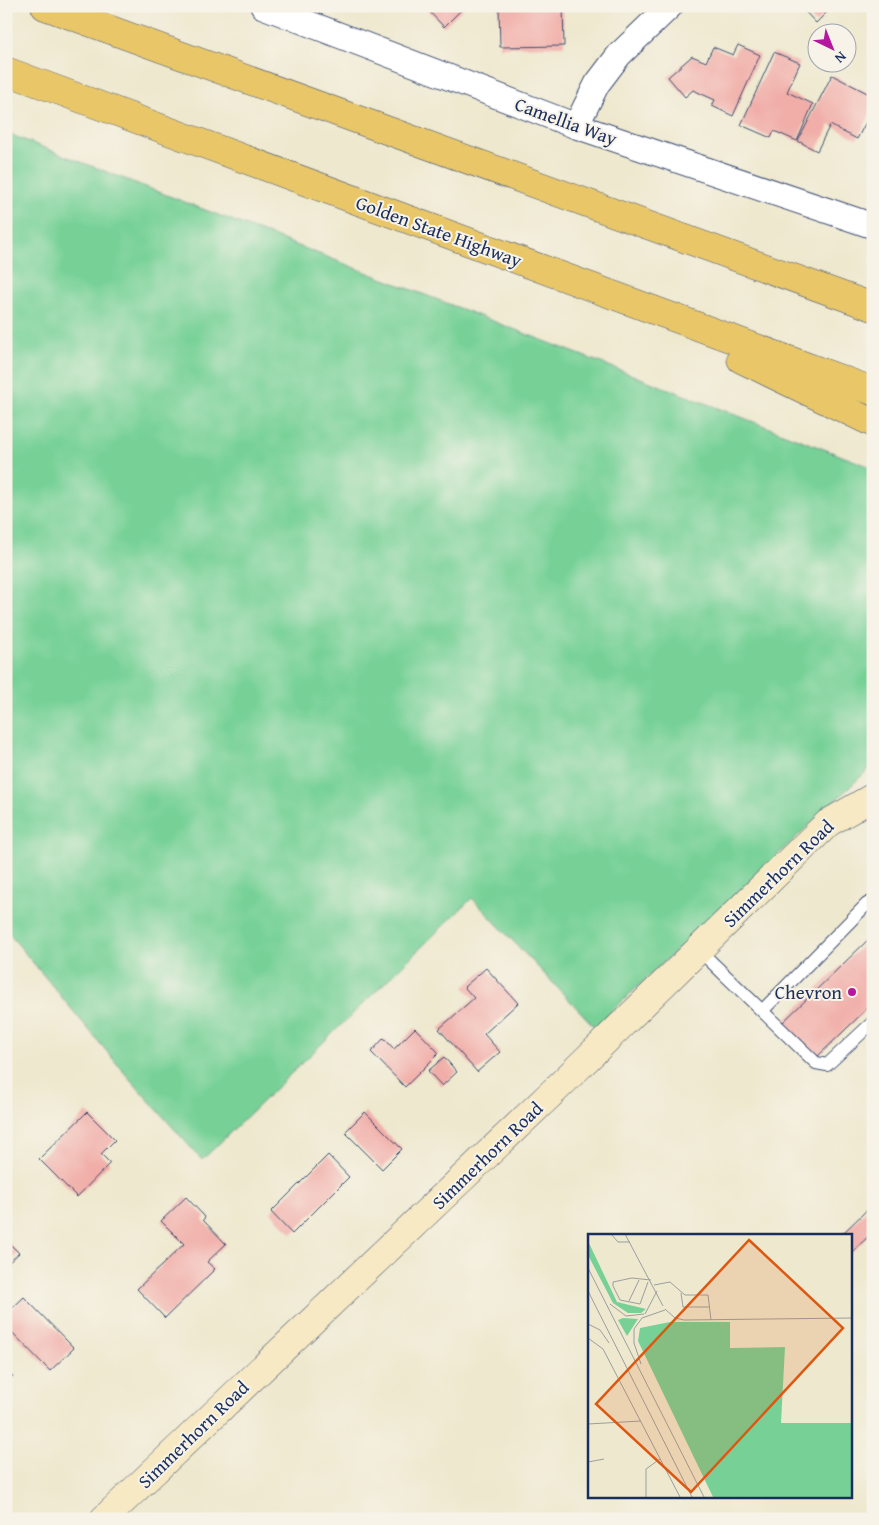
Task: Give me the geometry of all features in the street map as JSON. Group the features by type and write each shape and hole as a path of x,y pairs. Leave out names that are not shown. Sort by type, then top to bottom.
{"highway":[{"path":"45,6 873,307"},
{"name":"Golden State Highway","path":"6,71 873,391"},
{"path":"759,264 873,297"},
{"path":"607,293 873,423"}],"street":[{"name":"Camellia Way","path":"263,6 308,14 576,126 873,226"},
{"path":"576,126 597,84 619,55 670,6"},
{"name":"Simmerhorn Road","path":"104,1519 556,1089 828,824 873,797"}],"lane":[{"path":"763,1010 873,900"},
{"path":"699,950 763,1010 816,1064 828,1065 873,1022"}],"green space":[{"path":"6,133 873,468 873,765 595,1027 472,898 202,1160 128,1077 6,930"}],"building":[{"path":"424,6 465,6 444,27"},
{"path":"499,6 563,6 564,46 500,47"},
{"path":"800,6 833,6 817,22"},
{"path":"738,45 760,55 733,116 712,106 715,100 693,90 685,97 668,77 692,56 706,62 713,47 733,55"},
{"path":"774,52 800,63 787,92 813,104 797,141 774,131 771,138 741,125"},
{"path":"832,75 873,96 873,109 857,139 830,125 817,151 798,141"},
{"path":"873,935 873,1003 816,1058 782,1023"},
{"path":"486,968 518,1003 484,1034 500,1052 477,1072 439,1029 474,998 464,987"},
{"path":"415,1028 439,1053 405,1087 371,1052 384,1038 394,1049"},
{"path":"444,1057 457,1072 442,1086 428,1071"},
{"path":"87,1112 115,1140 101,1154 110,1163 77,1197 39,1159"},
{"path":"365,1112 402,1149 382,1169 345,1132"},
{"path":"328,1155 349,1177 292,1234 271,1212"},
{"path":"186,1197 205,1217 203,1220 226,1244 207,1262 215,1269 165,1318 137,1289 184,1244 161,1221"},
{"path":"873,1204 873,1232 852,1252 852,1234 842,1234"},
{"path":"6,1240 19,1253 6,1265"},
{"path":"24,1297 74,1348 50,1371 6,1326 6,1314"},
{"path":"6,1369 13,1376 6,1382"}],"place":[{"name":"Chevron","path":"852,992"}]}
